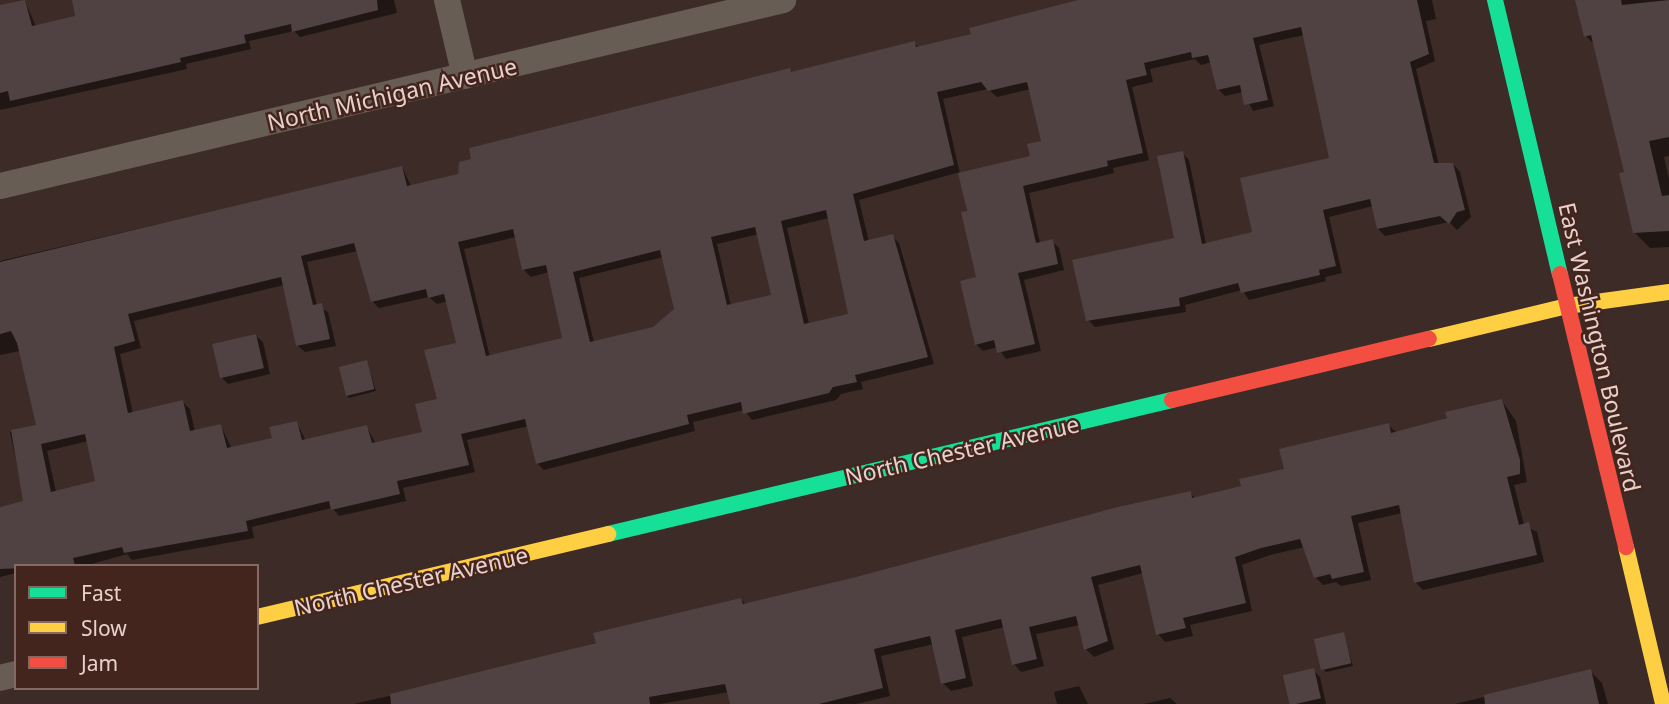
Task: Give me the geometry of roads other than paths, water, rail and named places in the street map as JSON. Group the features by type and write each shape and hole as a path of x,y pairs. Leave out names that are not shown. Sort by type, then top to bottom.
{"street":[{"path":"447,0 465,76"},
{"name":"North Michigan Avenue","path":"0,186 783,0"},
{"name":"East Washington Boulevard","path":"1495,0 1663,704"},
{"name":"North Chester Avenue","path":"259,617 1567,306 1669,292"}]}
